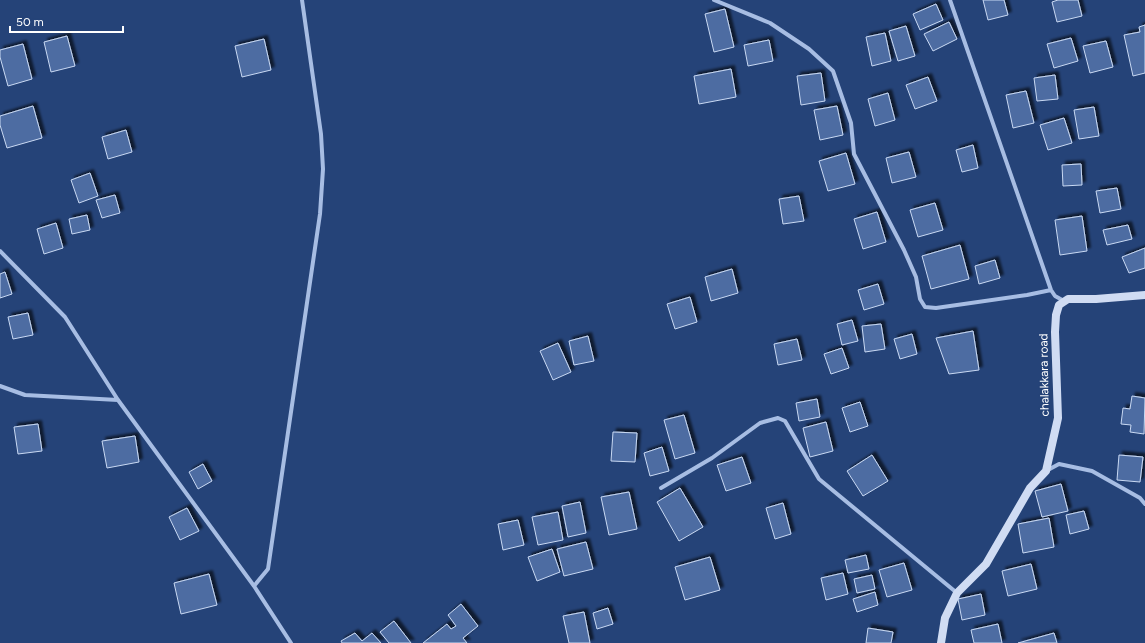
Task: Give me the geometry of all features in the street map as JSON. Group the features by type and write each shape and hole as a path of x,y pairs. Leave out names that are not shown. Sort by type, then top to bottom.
{"main road":[{"path":"1064,301 1145,295"},
{"name":"chalakkara road","path":"1046,471 1058,418 1056,315 1059,305 1064,301"},
{"path":"941,643 946,618 957,593 986,564 1030,488 1046,471"}],"street":[{"path":"254,586 268,569 320,214 323,169 321,134 302,0"},
{"path":"714,0 770,24 809,49 834,71 852,123 854,154 904,250 916,277 920,299 925,307 936,308 1051,290"},
{"path":"950,0 1051,290 1055,296 1064,301"},
{"path":"0,251 65,317 118,400 254,586 291,643"},
{"path":"0,386 25,395 118,400"},
{"path":"661,488 712,458 760,423 778,418 786,421 819,480 957,593"},
{"path":"1046,471 1059,464 1092,471 1140,498 1145,504"}],"building":[{"path":"983,0 1004,0 1008,15 988,20"},
{"path":"1058,0 1078,0 1082,16 1057,22 1052,2"},
{"path":"936,4 943,20 920,30 913,14"},
{"path":"725,9 734,47 714,52 705,14"},
{"path":"949,22 957,39 933,51 924,34"},
{"path":"1145,25 1145,73 1133,76 1124,35 1140,32 1139,27"},
{"path":"906,26 915,56 898,61 889,31"},
{"path":"885,33 891,61 872,66 866,37"},
{"path":"67,36 75,66 51,72 44,42"},
{"path":"1071,38 1078,61 1054,68 1047,44"},
{"path":"264,39 271,70 242,77 235,46"},
{"path":"769,40 773,61 748,66 744,45"},
{"path":"1106,41 1113,67 1090,73 1083,46"},
{"path":"23,44 32,79 8,86 0,57 0,50"},
{"path":"731,69 736,97 699,104 694,76"},
{"path":"821,73 825,101 801,105 797,76"},
{"path":"1055,75 1058,99 1037,101 1034,78"},
{"path":"928,77 937,101 915,109 906,85"},
{"path":"1026,91 1034,123 1013,128 1006,95"},
{"path":"888,93 895,120 875,126 868,99"},
{"path":"33,106 42,138 7,148 0,125 0,116"},
{"path":"837,106 843,135 820,140 814,110"},
{"path":"1094,107 1099,136 1079,139 1074,110"},
{"path":"1064,118 1072,143 1048,150 1040,125"},
{"path":"126,130 132,152 108,159 102,137"},
{"path":"973,145 978,168 962,172 956,150"},
{"path":"909,152 916,177 892,183 886,158"},
{"path":"846,153 855,184 828,191 819,161"},
{"path":"1081,164 1082,185 1063,186 1062,165"},
{"path":"90,173 98,196 79,203 71,180"},
{"path":"1117,188 1121,209 1100,213 1096,191"},
{"path":"115,195 120,213 102,218 96,200"},
{"path":"799,196 804,221 783,224 779,199"},
{"path":"935,203 943,230 918,237 910,210"},
{"path":"877,212 886,242 863,249 854,219"},
{"path":"87,215 90,230 72,234 69,219"},
{"path":"1082,216 1087,251 1060,255 1055,220"},
{"path":"56,223 63,248 44,254 37,229"},
{"path":"1128,225 1132,239 1107,245 1103,230"},
{"path":"960,245 969,279 931,289 922,256"},
{"path":"1145,248 1145,268 1129,273 1122,257"},
{"path":"995,260 1000,278 979,284 975,266"},
{"path":"732,269 738,293 711,301 705,277"},
{"path":"5,272 12,294 0,298 0,274"},
{"path":"878,284 884,304 864,310 858,290"},
{"path":"690,297 697,322 675,329 667,304"},
{"path":"28,313 33,335 13,339 8,317"},
{"path":"852,320 858,341 842,345 837,324"},
{"path":"881,324 885,349 865,352 862,326"},
{"path":"973,331 979,370 949,374 936,338"},
{"path":"912,334 917,354 900,359 894,339"},
{"path":"588,336 594,361 574,365 569,341"},
{"path":"797,339 802,360 778,365 774,344"},
{"path":"558,343 571,372 553,380 540,351"},
{"path":"842,348 849,368 831,374 824,354"},
{"path":"1132,396 1145,398 1144,434 1130,432 1131,425 1121,424 1123,408 1130,409"},
{"path":"817,399 820,417 799,421 796,403"},
{"path":"860,402 868,426 850,432 842,408"},
{"path":"684,415 695,453 675,459 664,420"},
{"path":"826,422 833,451 810,457 803,428"},
{"path":"38,424 42,451 18,454 14,427"},
{"path":"613,432 637,433 635,462 611,461"},
{"path":"135,436 139,462 107,468 102,441"},
{"path":"662,447 669,471 650,476 644,453"},
{"path":"872,455 888,481 863,496 847,471"},
{"path":"1119,455 1143,457 1140,482 1117,480"},
{"path":"742,457 751,483 726,491 717,465"},
{"path":"203,464 212,481 198,489 189,472"},
{"path":"1061,484 1068,511 1042,517 1035,491"},
{"path":"680,488 703,527 679,541 657,502"},
{"path":"629,492 637,529 609,535 601,497"},
{"path":"580,502 586,533 568,537 562,506"},
{"path":"783,503 791,534 775,539 766,508"},
{"path":"187,508 199,531 180,540 169,517"},
{"path":"1084,511 1089,529 1070,534 1066,515"},
{"path":"558,512 563,540 538,545 532,517"},
{"path":"1049,518 1054,547 1023,553 1018,524"},
{"path":"518,520 524,545 503,550 498,524"},
{"path":"586,542 593,569 564,576 557,549"},
{"path":"552,549 560,572 537,581 528,557"},
{"path":"866,555 869,569 848,573 845,560"},
{"path":"710,557 720,590 685,600 675,567"},
{"path":"904,563 912,590 887,597 879,570"},
{"path":"1031,564 1037,589 1008,596 1002,571"},
{"path":"843,573 848,594 826,600 821,578"},
{"path":"209,574 217,605 181,614 174,583"},
{"path":"872,575 875,589 857,593 854,579"},
{"path":"875,592 878,605 857,612 853,599"},
{"path":"981,594 985,615 962,620 958,599"},
{"path":"461,604 478,626 463,638 467,643 423,643 447,624 451,629 456,626 448,615"},
{"path":"608,608 613,624 597,629 593,613"},
{"path":"584,612 590,643 569,643 563,616"},
{"path":"394,621 411,643 389,643 380,632"},
{"path":"998,624 1002,643 974,643 971,630"},
{"path":"868,628 893,632 891,643 866,643"},
{"path":"355,633 362,641 372,633 381,643 342,643 341,641"},
{"path":"1054,633 1057,643 1018,643"}]}
